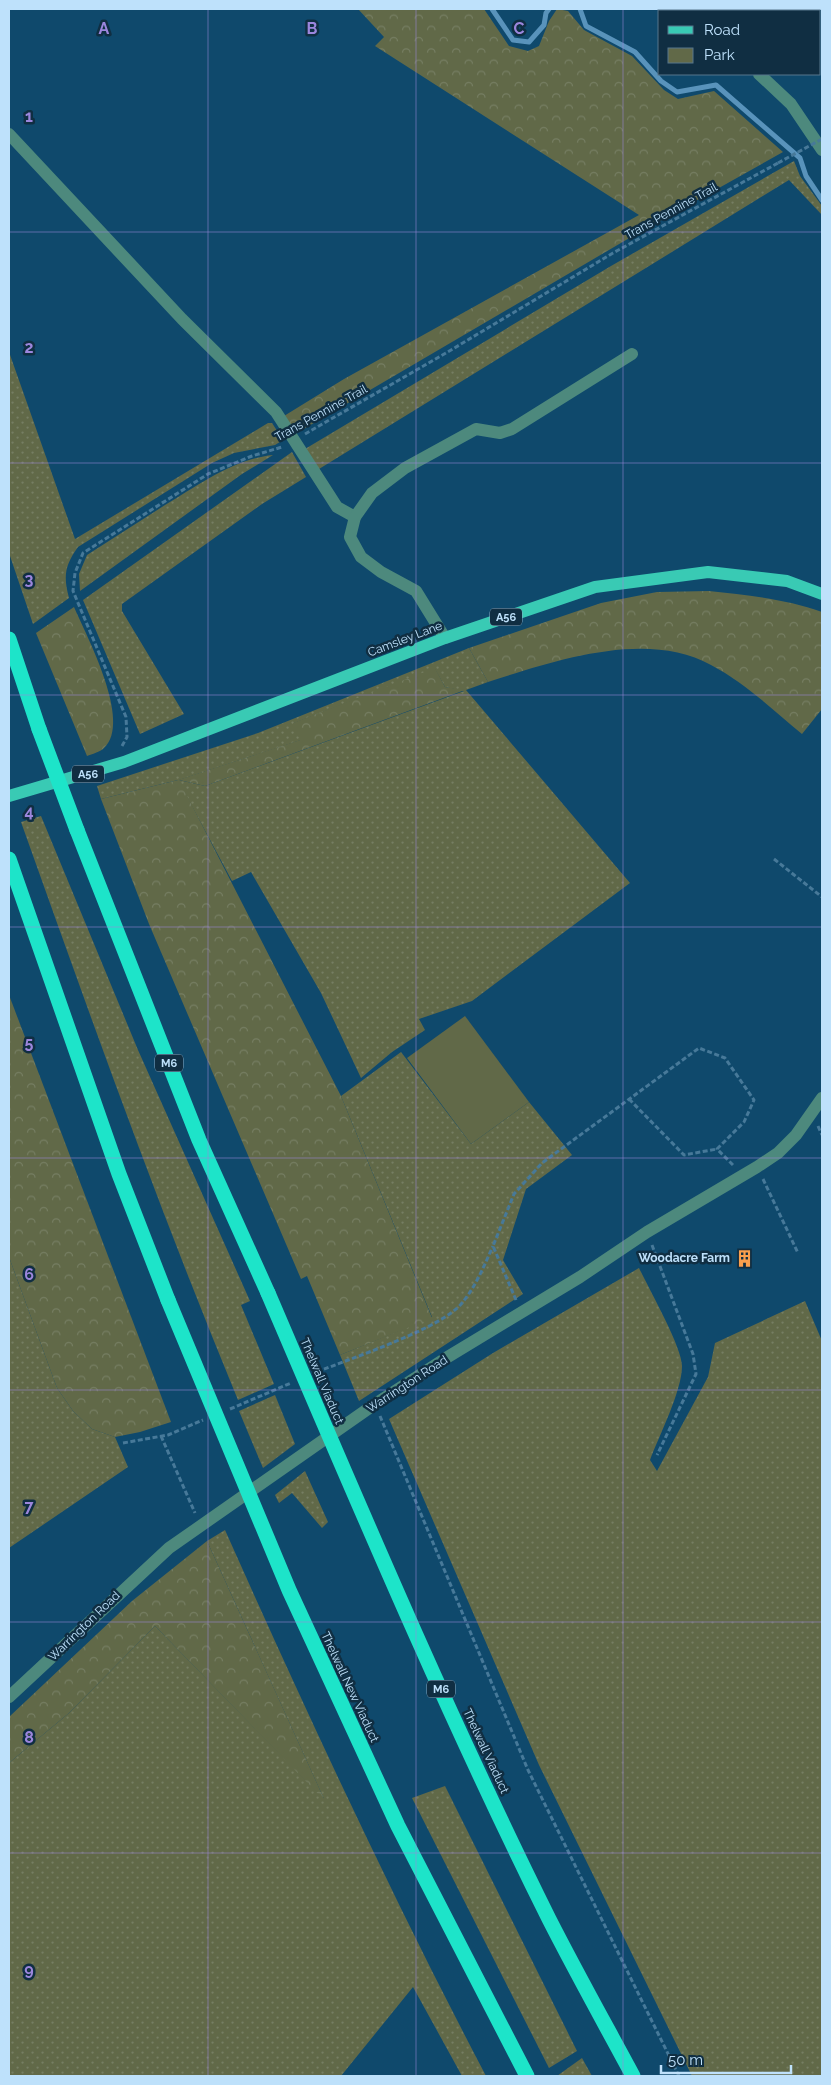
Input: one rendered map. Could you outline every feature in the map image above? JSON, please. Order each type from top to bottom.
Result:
[{"type":"highway","name":"Thelwall Viaduct","points":[[9,639],[39,729],[77,830],[199,1140],[268,1293],[374,1540],[461,1733],[550,1920],[633,2076]]},
{"type":"highway","name":"Thelwall New Viaduct","points":[[9,859],[116,1165],[168,1300],[289,1590],[394,1818],[527,2076]]},
{"type":"main road","name":"Camsley Lane","points":[[9,796],[132,759],[445,638],[595,587],[708,572],[787,581],[822,594]]},
{"type":"street","points":[[760,75],[791,104],[822,150]]},
{"type":"street","points":[[9,134],[182,319],[276,412],[337,507],[355,517]]},
{"type":"street","points":[[445,638],[416,591],[381,572],[360,557],[350,537],[355,517],[372,493],[405,468],[476,429],[500,433],[512,429],[632,354]]},
{"type":"street","name":"Warrington Road","points":[[9,1697],[134,1579],[169,1548],[200,1525],[375,1404],[580,1277],[647,1232],[757,1168],[778,1153],[796,1135],[822,1098]]},
{"type":"path","name":"Trans Pennine Trail","points":[[114,749],[122,746],[127,737],[126,716],[73,591],[75,573],[83,553],[208,474],[252,456],[284,446],[446,354],[613,253],[822,139]]},
{"type":"path","points":[[774,859],[822,897]]},
{"type":"path","points":[[312,1375],[437,1322],[461,1304],[478,1278],[514,1194],[542,1164],[699,1048],[725,1058],[754,1100],[744,1122],[717,1149],[684,1155],[629,1100]]},
{"type":"path","points":[[717,1149],[744,1176]]},
{"type":"path","points":[[757,1168],[798,1254]]},
{"type":"path","points":[[647,1232],[693,1354],[696,1374],[657,1455]]},
{"type":"path","points":[[493,1246],[521,1312]]},
{"type":"path","points":[[222,1412],[294,1382]]},
{"type":"path","points":[[375,1404],[528,1770],[679,2076]]},
{"type":"path","points":[[123,1443],[160,1436],[204,1420]]},
{"type":"path","points":[[160,1436],[200,1525]]},
{"type":"green space","points":[[358,9],[484,9],[509,46],[528,51],[539,46],[549,21],[557,9],[568,11],[584,30],[632,56],[664,90],[678,99],[714,91],[783,152],[626,240],[295,434],[284,416],[344,379],[639,215],[375,46],[384,37]]},
{"type":"green space","points":[[794,161],[800,176],[822,206],[822,215],[789,180],[319,469],[305,449],[611,266]]},
{"type":"green space","points":[[9,352],[75,539],[268,423],[272,423],[283,440],[275,445],[234,453],[212,463],[78,547],[70,559],[66,571],[69,598],[33,624],[9,553]]},
{"type":"green space","points":[[292,452],[306,477],[262,504],[122,604],[122,611],[184,714],[140,734],[83,600]]},
{"type":"green space","points":[[273,455],[242,474],[80,591],[79,574],[87,555],[204,481],[230,467],[258,457]]},
{"type":"green space","points":[[709,591],[780,601],[822,612],[822,709],[802,734],[735,680],[711,665],[686,655],[658,650],[629,649],[600,652],[541,665],[488,682],[469,648],[601,603],[657,592]]},
{"type":"green space","points":[[74,607],[104,678],[113,719],[112,736],[104,748],[87,756],[36,633]]},
{"type":"green space","points":[[469,648],[488,682],[466,690],[630,883],[472,1001],[419,1019],[425,1030],[392,1052],[361,1078],[321,993],[251,872],[232,881],[178,780],[101,799],[97,786],[258,733]],"holes":[[[435,669],[445,687],[464,691],[205,786],[179,780],[301,740],[294,723]]]},
{"type":"green space","points":[[435,668],[445,687],[465,690],[205,786],[179,780],[341,1096],[432,1318],[340,1355],[307,1276],[301,1279],[149,924],[101,799],[178,780],[300,740],[293,723]]},
{"type":"green space","points":[[41,816],[138,1050],[250,1301],[241,1305],[274,1384],[238,1400],[153,1184],[21,822]]},
{"type":"green space","points":[[9,995],[171,1422],[140,1432],[115,1437],[92,1429],[73,1411],[57,1388],[9,1257]]},
{"type":"green space","points":[[465,1016],[529,1102],[471,1144],[407,1058]]},
{"type":"green space","points":[[401,1052],[471,1144],[529,1102],[572,1155],[526,1189],[503,1260],[523,1294],[359,1401],[340,1355],[432,1317],[341,1096]]},
{"type":"green space","points":[[9,1257],[57,1388],[73,1411],[92,1429],[115,1437],[128,1467],[9,1548]]},
{"type":"green space","points":[[639,1268],[671,1332],[681,1357],[682,1366],[674,1400],[650,1460],[657,1471],[708,1377],[715,1343],[805,1301],[822,1341],[822,2076],[692,2076],[539,1765],[389,1419],[493,1353]]},
{"type":"green space","points":[[275,1395],[295,1444],[263,1468],[239,1411]]},
{"type":"green space","points":[[305,1471],[328,1522],[322,1528],[292,1493],[279,1503],[275,1495]]},
{"type":"green space","points":[[225,1530],[351,1805],[417,1941],[486,2076],[462,2076],[413,1987],[341,2076],[9,2076],[9,1763],[69,1713],[155,1626],[324,1799],[207,1541]]},
{"type":"green space","points":[[207,1541],[325,1801],[155,1626],[69,1713],[9,1763],[9,1717],[132,1601]]},
{"type":"green space","points":[[445,1786],[577,2051],[549,2068],[412,1798]]},
{"type":"green space","points":[[582,2058],[592,2076],[557,2076]]},
{"type":"waterway","points":[[492,9],[513,40],[529,42],[544,25],[546,13],[549,9]]},
{"type":"waterway","points":[[580,9],[586,26],[635,52],[661,81],[677,92],[716,85],[800,158],[806,176],[822,200]]},
{"type":"place","name":"Woodacre Farm","points":[[744,1258]]}]
